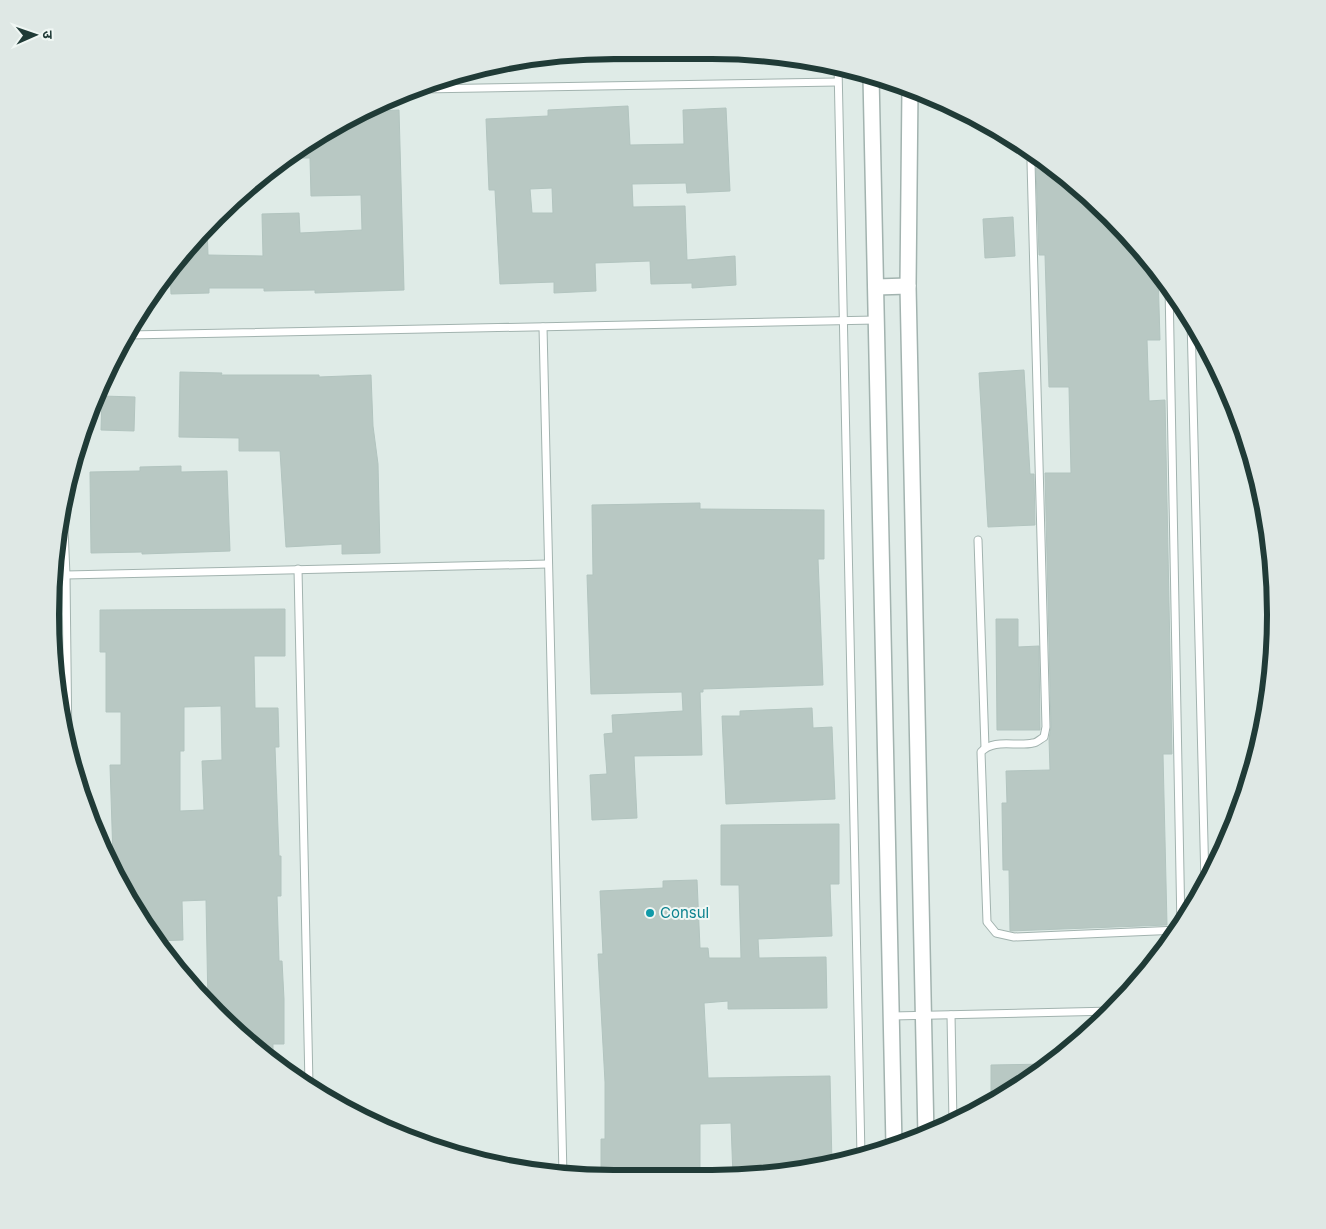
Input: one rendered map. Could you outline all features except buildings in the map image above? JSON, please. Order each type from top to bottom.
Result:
[{"type":"street","points":[[871,83],[894,1140]]},
{"type":"street","points":[[910,96],[908,286],[926,1127]]},
{"type":"street","points":[[876,287],[908,286]]},
{"type":"lane","points":[[838,74],[861,1149]]},
{"type":"lane","points":[[434,89],[837,82]]},
{"type":"lane","points":[[1031,160],[1046,727],[1044,737],[1035,743],[992,745],[981,752],[987,922],[996,933],[1014,937],[1169,930]]},
{"type":"lane","points":[[1169,299],[1180,914]]},
{"type":"lane","points":[[134,335],[876,320]]},
{"type":"lane","points":[[543,327],[563,1167]]},
{"type":"lane","points":[[1191,334],[1205,870]]},
{"type":"lane","points":[[64,539],[68,713]]},
{"type":"lane","points":[[978,540],[985,748]]},
{"type":"lane","points":[[66,575],[548,564]]},
{"type":"lane","points":[[298,569],[308,1078]]},
{"type":"lane","points":[[891,1016],[1099,1011]]},
{"type":"lane","points":[[951,1015],[953,1115]]},
{"type":"place","name":"Consul","points":[[650,913]]}]
